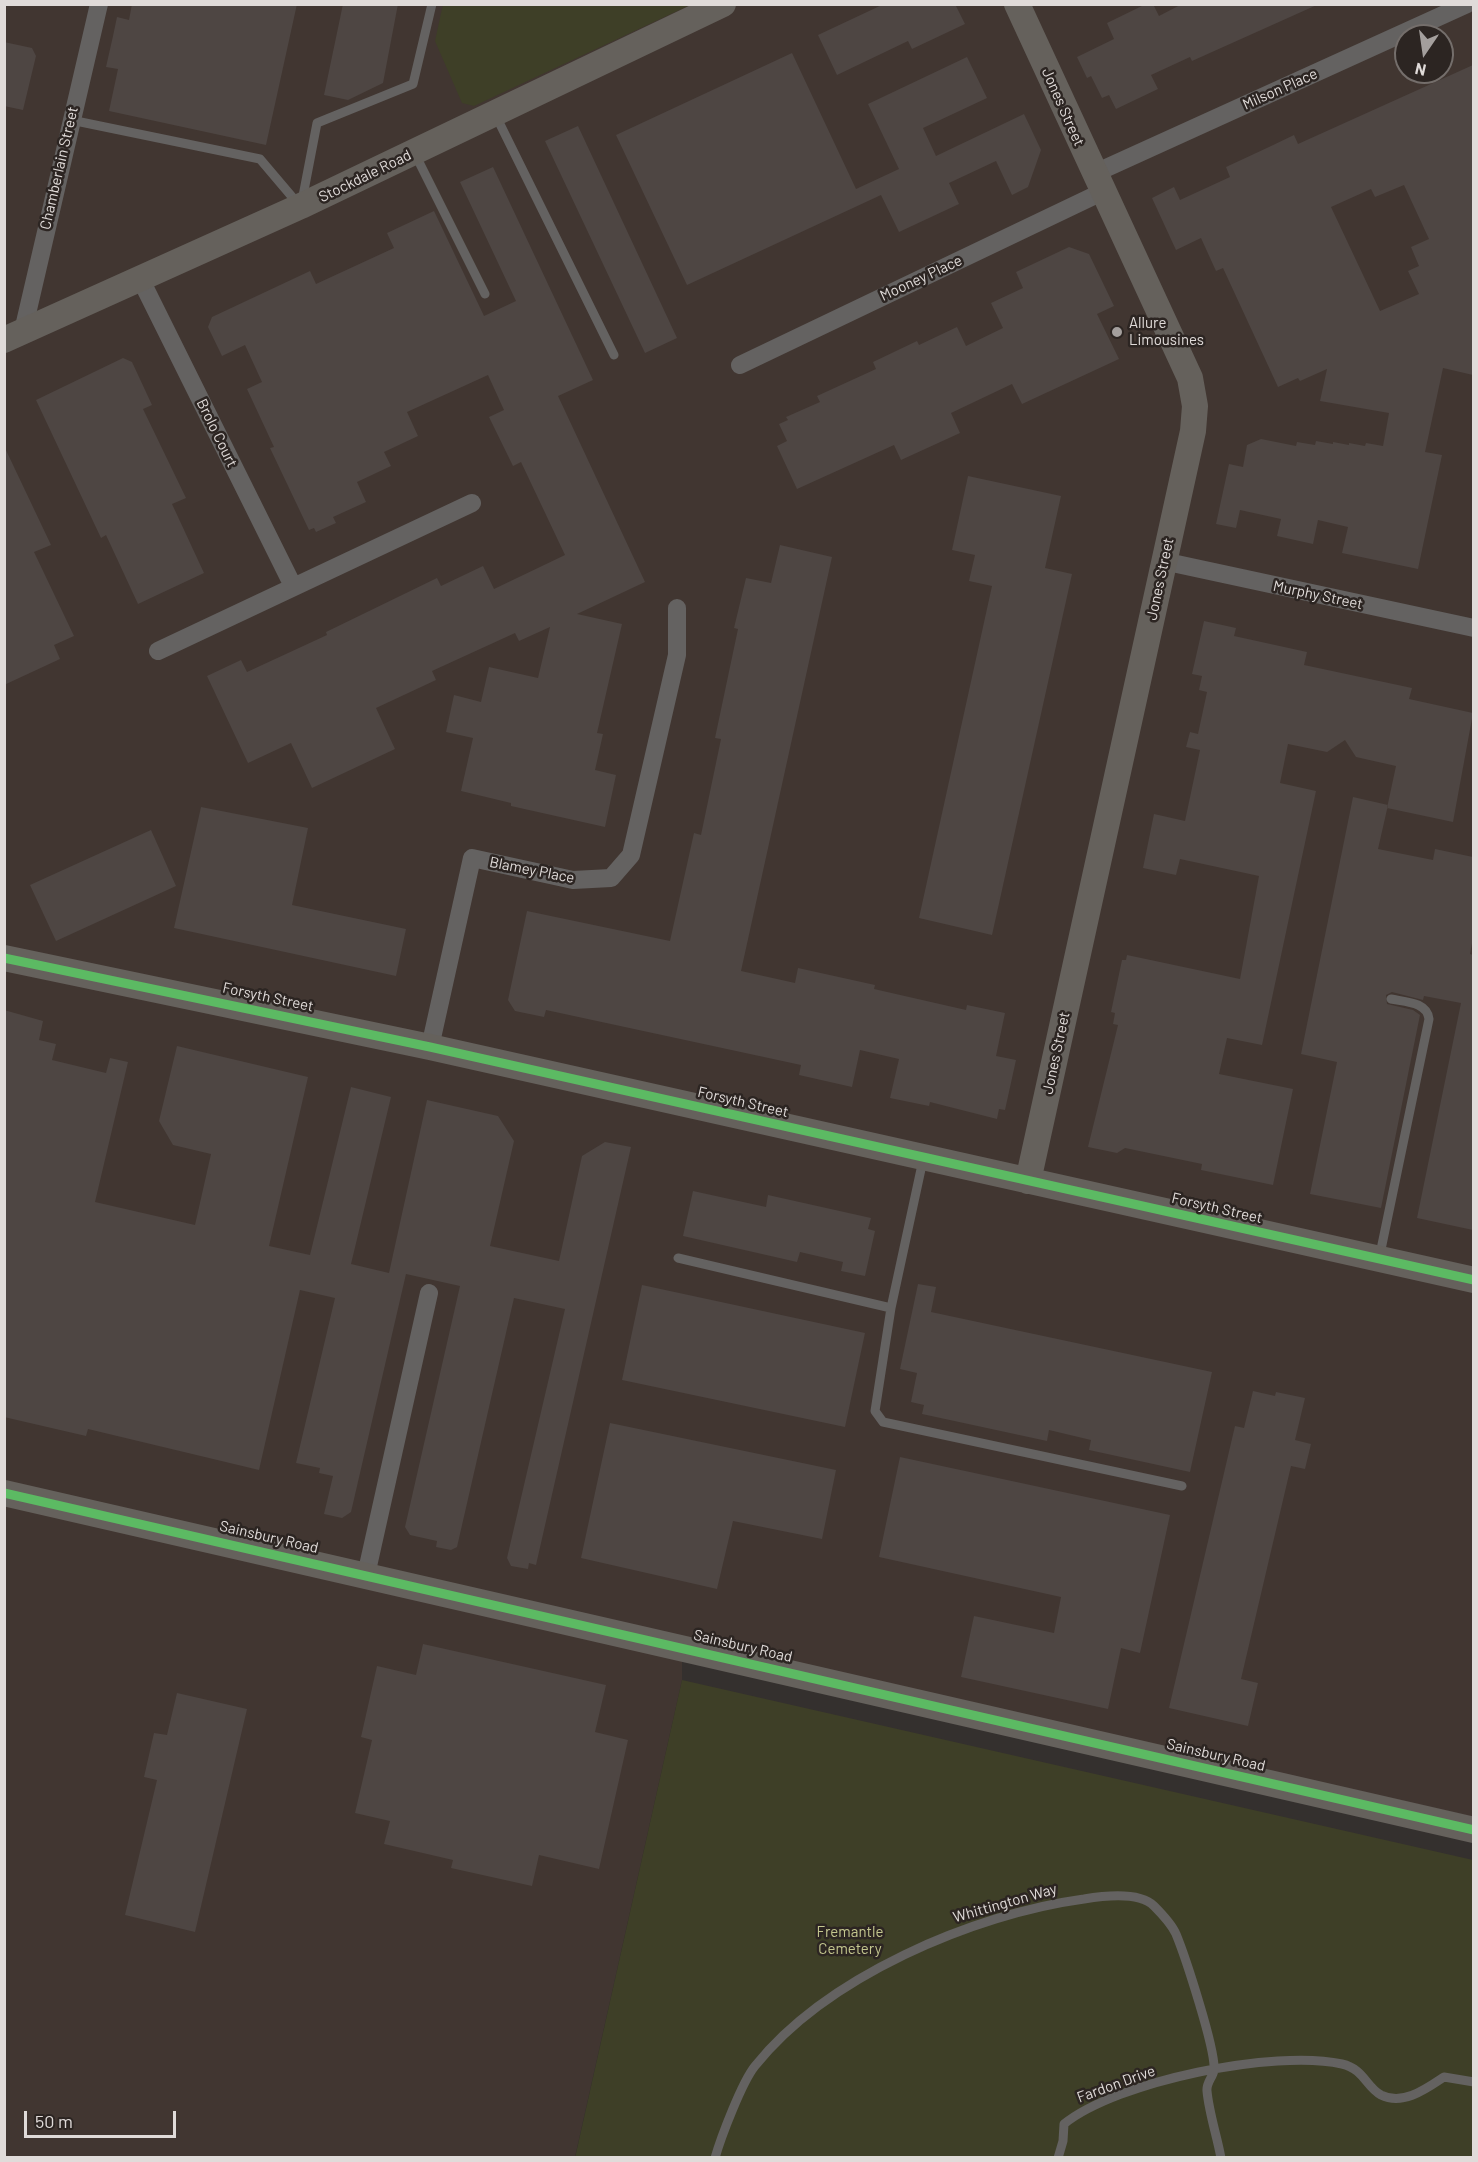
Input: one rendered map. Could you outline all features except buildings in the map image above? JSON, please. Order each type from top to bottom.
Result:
[{"type":"street","name":"Chamberlain Street","points":[[14,336],[99,4]]},
{"type":"street","name":"Stockdale Road","points":[[14,336],[301,206],[723,4]]},
{"type":"street","name":"Jones Street","points":[[1017,4],[1098,183],[1191,378],[1195,406],[1193,431],[1028,1181]]},
{"type":"street","name":"Milson Place","points":[[1098,183],[1467,4]]},
{"type":"street","name":"Mooney Place","points":[[740,365],[1098,183]]},
{"type":"street","name":"Brolo Court","points":[[141,280],[293,586]]},
{"type":"street","points":[[158,651],[472,503]]},
{"type":"street","name":"Murphy Street","points":[[1163,561],[1473,628]]},
{"type":"street","name":"Blamey Place","points":[[430,1047],[472,858],[573,880],[611,878],[631,855],[677,655],[677,608]]},
{"type":"street","name":"Forsyth Street","points":[[4,958],[430,1047],[1473,1280]]},
{"type":"street","points":[[366,1575],[429,1293]]},
{"type":"street","name":"Sainsbury Road","points":[[4,1493],[1473,1830]]},
{"type":"lane","points":[[301,206],[317,123],[413,84],[432,4]]},
{"type":"lane","points":[[495,113],[614,355]]},
{"type":"lane","points":[[70,119],[260,159],[301,206]]},
{"type":"lane","points":[[414,152],[485,294]]},
{"type":"lane","points":[[1379,1259],[1429,1019],[1428,1013],[1422,1007],[1391,999]]},
{"type":"lane","points":[[924,1158],[891,1308],[875,1411],[882,1422],[1182,1486]]},
{"type":"lane","points":[[678,1258],[891,1308]]},
{"type":"lane","name":"Whittington Way","points":[[715,2157],[721,2138],[753,2067],[795,2025],[847,1987],[882,1967],[967,1926],[1052,1903],[1117,1894],[1152,1904],[1176,1932],[1210,2040],[1214,2069],[1207,2088],[1221,2157]]},
{"type":"lane","name":"Fardon Drive","points":[[1058,2157],[1064,2141],[1064,2124],[1078,2113],[1141,2087],[1214,2069],[1296,2060],[1343,2064],[1357,2070],[1380,2095],[1406,2098],[1423,2091],[1443,2077],[1473,2082]]},
{"type":"shaded area","points":[[5,5],[1473,5],[1473,1817],[682,1637],[682,1680],[575,2157],[5,2158]]},
{"type":"green space","points":[[443,4],[690,5],[474,106],[462,103],[435,41]]},
{"type":"green space","name":"Fremantle Cemetery","points":[[682,1680],[1473,1860],[1473,2157],[575,2158]]},
{"type":"cycle path","points":[[4,958],[430,1047],[1474,1280]]},
{"type":"cycle path","points":[[4,1493],[1474,1830]]},
{"type":"place","name":"Allure Limousines","points":[[1117,332]]}]
